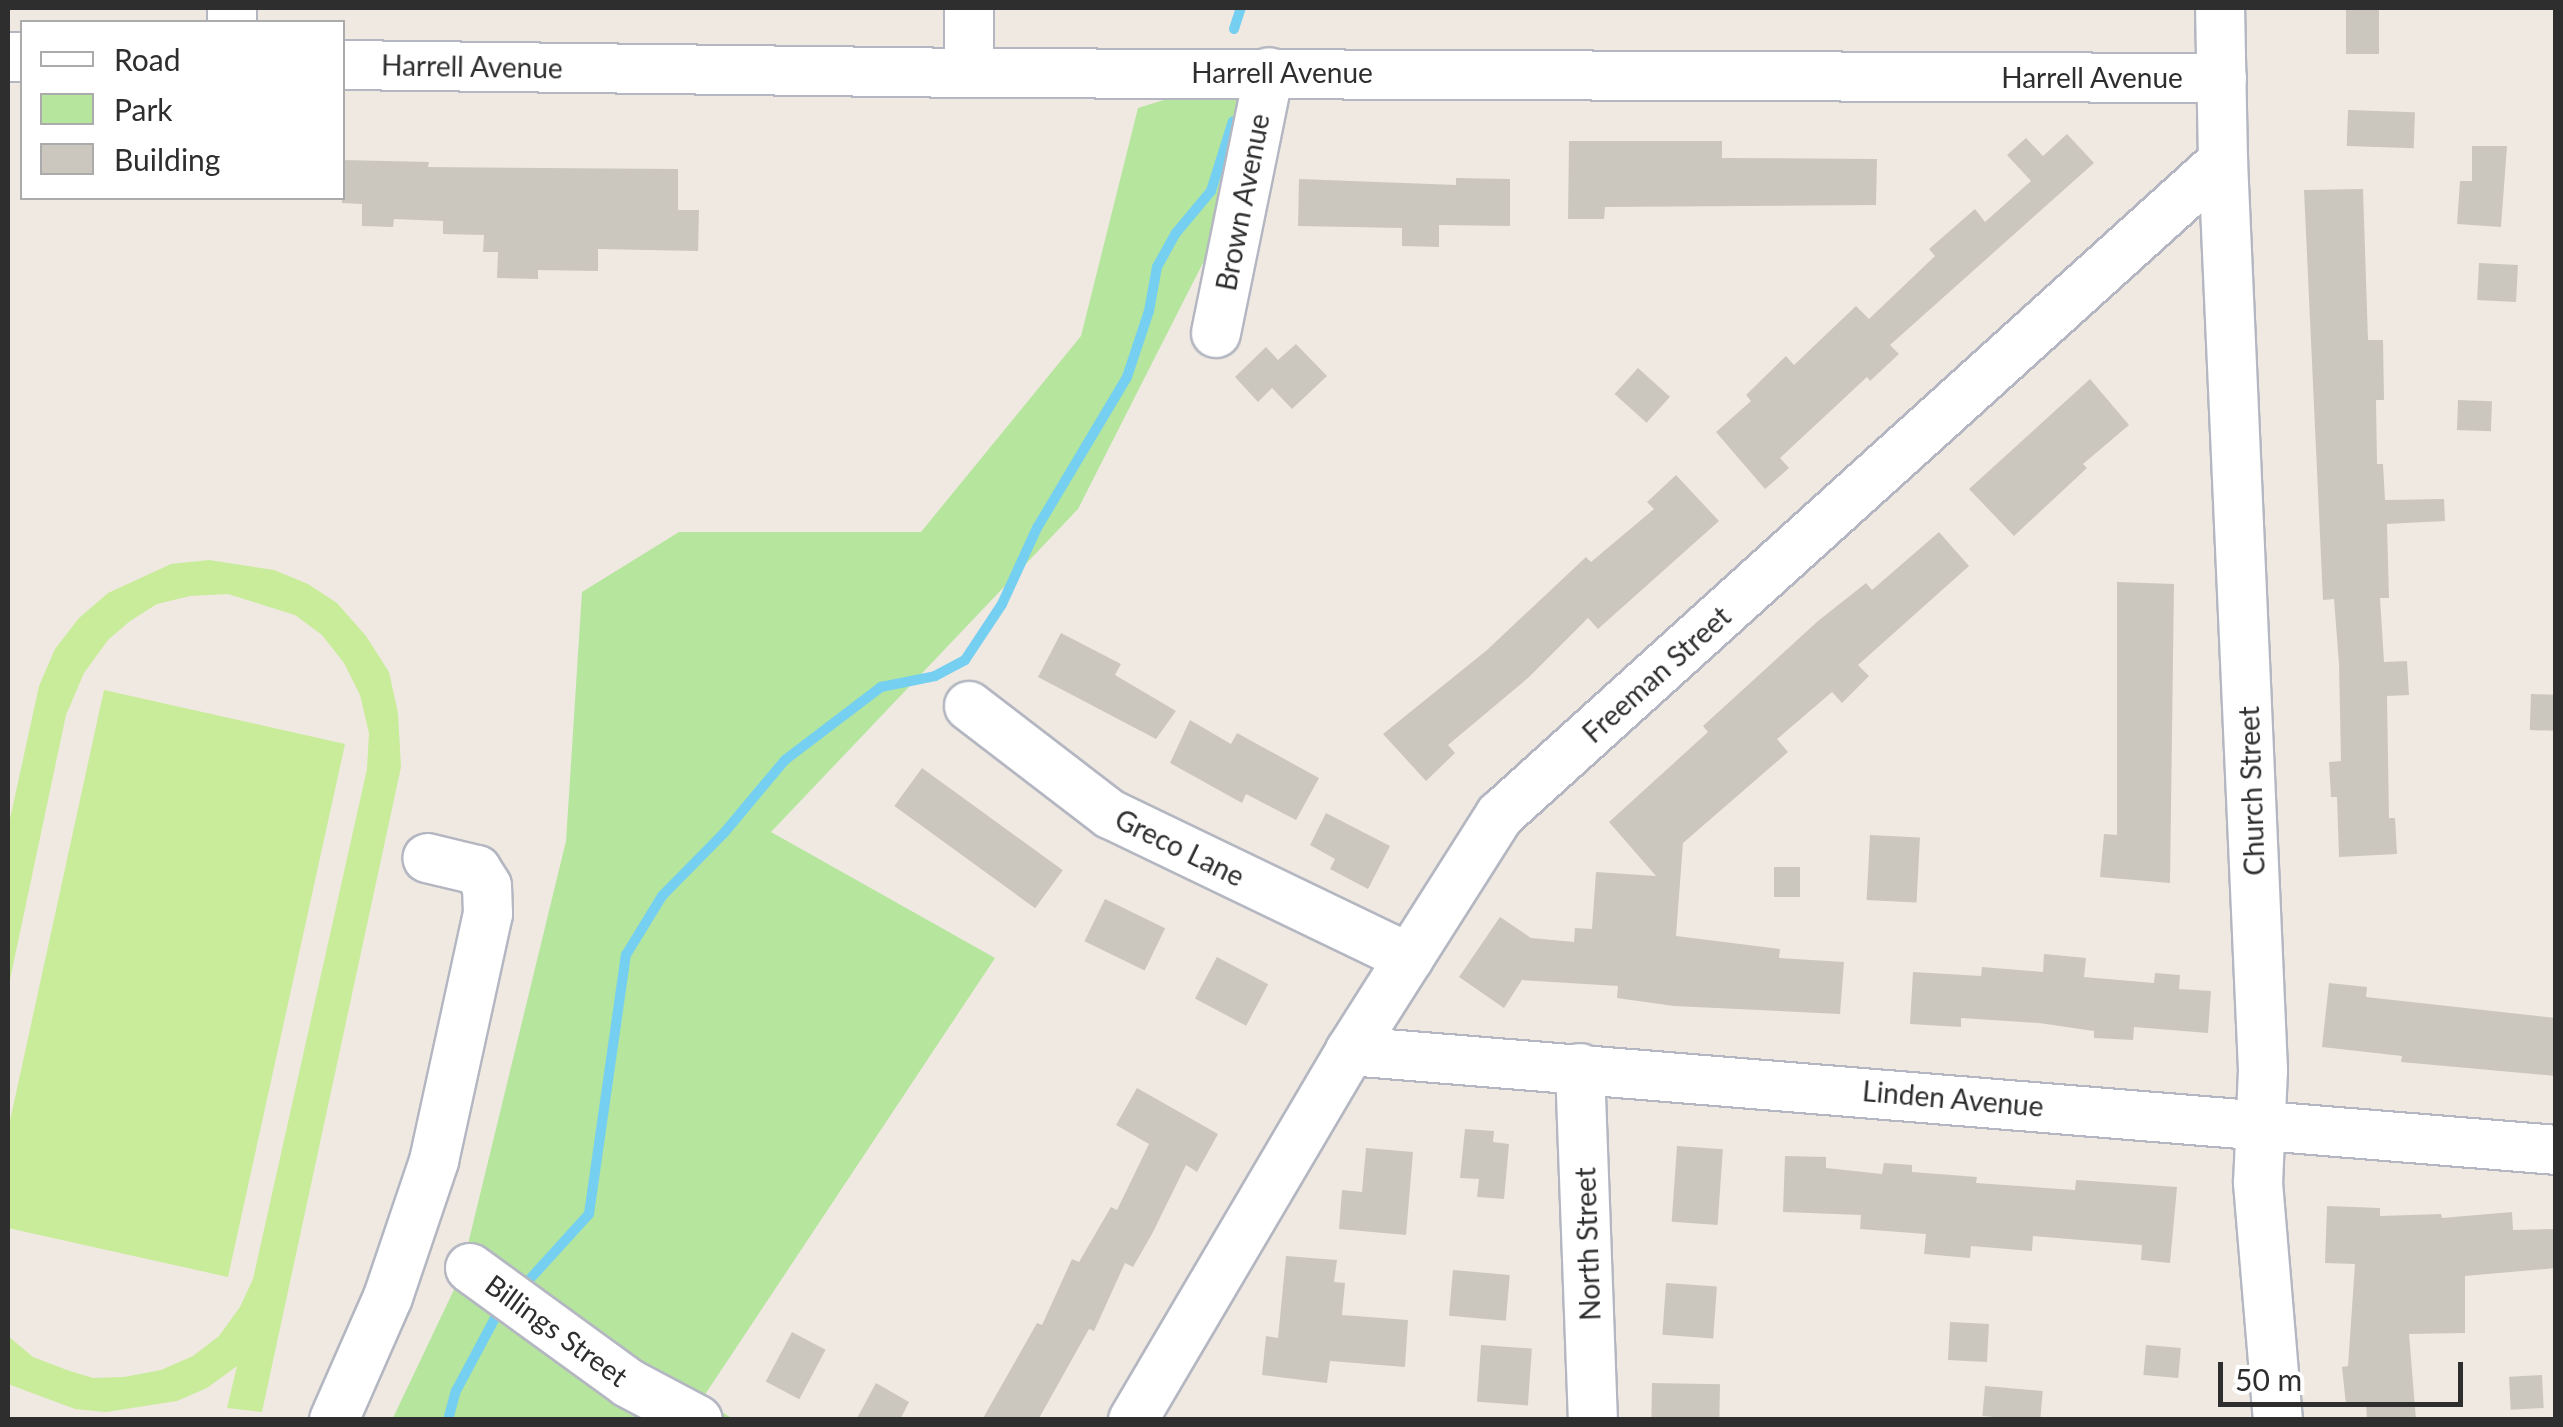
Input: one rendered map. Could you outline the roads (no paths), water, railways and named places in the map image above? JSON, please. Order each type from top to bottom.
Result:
[{"type":"street","points":[[969,8],[969,72]]},
{"type":"street","points":[[2220,8],[2223,161]]},
{"type":"street","name":"Harrell Avenue","points":[[345,65],[2222,78]]},
{"type":"street","name":"Brown Avenue","points":[[1216,333],[1268,72]]},
{"type":"street","name":"Freeman Street","points":[[1134,1420],[1350,1051],[1500,815],[2223,161]]},
{"type":"street","name":"Church Street","points":[[2223,161],[2262,1070],[2258,1183],[2278,1420]]},
{"type":"street","name":"Greco Lane","points":[[969,706],[1110,814],[1409,958]]},
{"type":"street","points":[[334,1420],[388,1297],[429,1176],[488,914],[487,886],[477,870],[427,858]]},
{"type":"street","name":"Linden Avenue","points":[[1350,1051],[2556,1150]]},
{"type":"street","name":"North Street","points":[[1580,1068],[1593,1420]]},
{"type":"street","name":"Billings Street","points":[[470,1268],[628,1383],[698,1420]]},
{"type":"waterway","points":[[1234,29],[1241,8]]},
{"type":"waterway","points":[[529,1280],[589,1214],[626,955],[662,896],[724,833],[785,760],[881,687],[935,676],[965,660],[1002,604],[1037,528],[1127,377],[1149,311],[1157,267],[1176,233],[1211,191],[1233,121]]},
{"type":"waterway","points":[[448,1420],[456,1391],[495,1318]]}]
